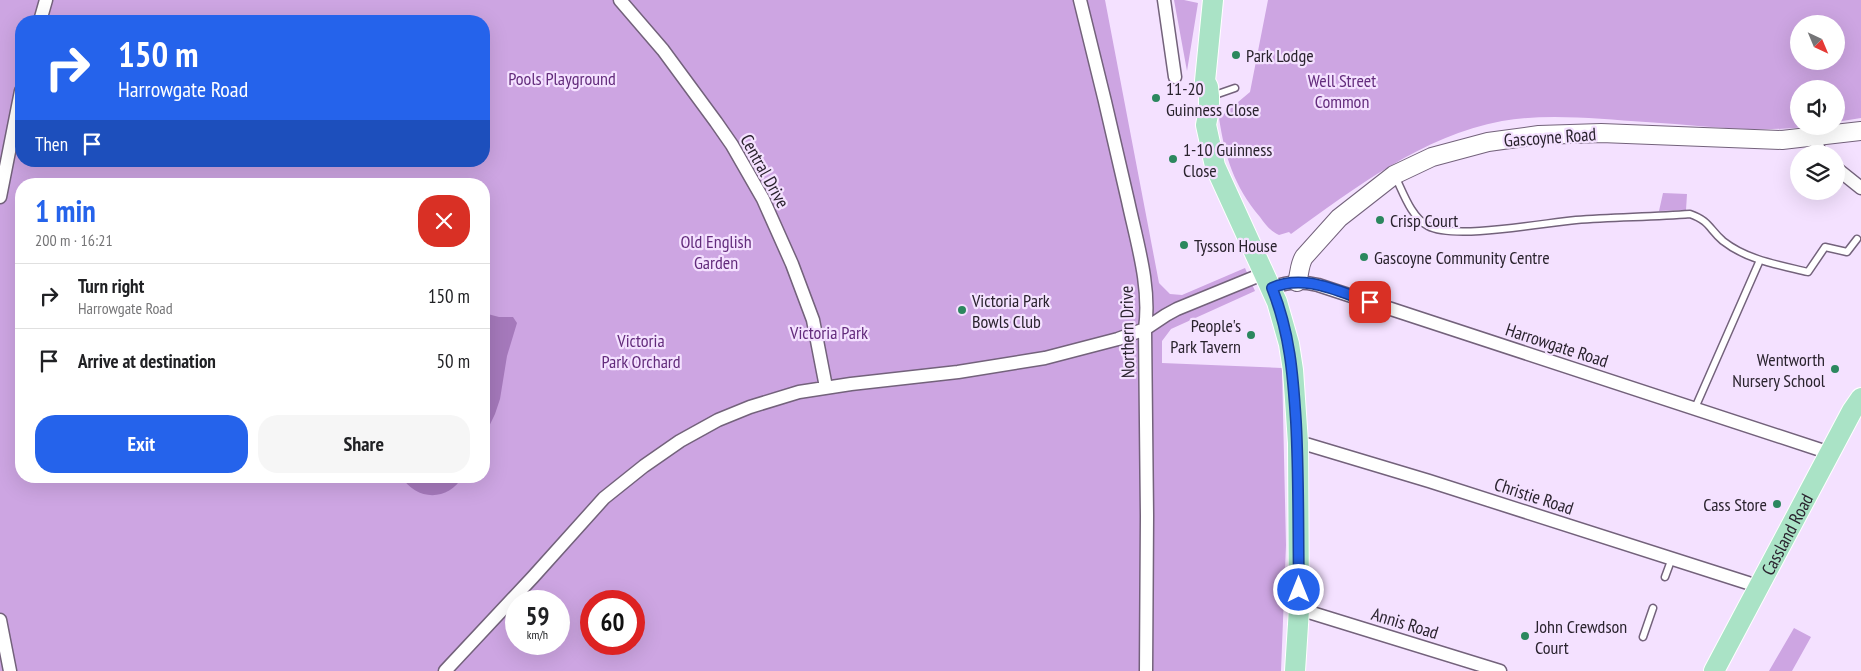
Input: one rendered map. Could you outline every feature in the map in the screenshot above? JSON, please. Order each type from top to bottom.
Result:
[{"type":"main road","points":[[1212,0],[1205,81],[1208,87],[1209,108],[1206,125],[1215,166],[1268,281],[1289,344],[1293,370],[1298,443],[1299,609],[1296,671]]},
{"type":"main road","name":"Cassland Road","points":[[1714,671],[1852,411],[1861,398]]},
{"type":"street","points":[[42,15],[46,0]]},
{"type":"street","name":"Central Drive","points":[[620,0],[664,50],[716,122],[763,199],[792,264],[813,320],[826,388]]},
{"type":"street","name":"Northern Drive","points":[[1080,0],[1111,124],[1148,299],[1145,329],[1146,671]]},
{"type":"street","points":[[1164,0],[1175,77]]},
{"type":"street","points":[[0,197],[15,121]]},
{"type":"street","name":"Gascoyne Road","points":[[1821,145],[1861,131]]},
{"type":"street","name":"Gascoyne Road","points":[[1297,282],[1300,264],[1304,257],[1324,233],[1364,197],[1394,175],[1453,150],[1488,142],[1539,135],[1601,134],[1782,140],[1812,145]]},
{"type":"street","points":[[1845,175],[1861,188]]},
{"type":"street","name":"Harrowgate Road","points":[[445,671],[604,498],[644,466],[680,441],[718,420],[774,399],[826,388],[1030,361],[1069,353],[1145,329],[1166,314],[1177,309],[1268,281],[1282,283],[1307,282],[1327,288],[1830,453]]},
{"type":"street","name":"Christie Road","points":[[1298,443],[1309,444],[1429,481],[1672,558],[1759,588]]},
{"type":"street","name":"Annis Road","points":[[1299,609],[1500,671]]},
{"type":"street","points":[[0,620],[10,671]]},
{"type":"lane","points":[[1208,96],[1216,96],[1235,88]]},
{"type":"lane","points":[[1394,175],[1415,214],[1430,228],[1478,231],[1576,220],[1690,214],[1710,224],[1723,241],[1760,260],[1808,272],[1825,247],[1847,252],[1857,239]]},
{"type":"lane","points":[[1695,408],[1760,260]]},
{"type":"lane","points":[[1664,577],[1672,558]]},
{"type":"lane","points":[[1642,637],[1653,608]]},
{"type":"green space","name":"Victoria Park","points":[[0,0],[1105,0],[1159,283],[1170,294],[1182,295],[1245,268],[1255,291],[1171,329],[1162,341],[1162,363],[1282,368],[1286,545],[1281,671],[0,671]]},
{"type":"green space","points":[[1174,0],[1198,3],[1187,71]]},
{"type":"green space","name":"Well Street Common","points":[[1268,0],[1861,0],[1861,118],[1845,121],[1845,80],[1790,80],[1790,128],[1749,129],[1555,117],[1502,121],[1473,128],[1417,151],[1365,182],[1291,234],[1289,232],[1279,235],[1273,231],[1266,225],[1243,194],[1224,146],[1219,118],[1250,92]]},
{"type":"green space","points":[[1663,193],[1687,194],[1686,210],[1659,211]]},
{"type":"green space","points":[[1794,628],[1811,637],[1792,671],[1769,671]]},
{"type":"shaded area","points":[[490,315],[513,317],[517,323],[507,356],[500,399],[490,424]]},
{"type":"shaded area","points":[[458,483],[441,494],[432,495],[423,494],[407,484]]},
{"type":"place","name":"Park Lodge","points":[[1236,55]]},
{"type":"place","name":"11-20 Guinness Close","points":[[1156,98]]},
{"type":"place","name":"1-10 Guinness Close","points":[[1173,159]]},
{"type":"place","name":"Crisp Court","points":[[1380,220]]},
{"type":"place","name":"Tysson House","points":[[1184,245]]},
{"type":"place","name":"Gascoyne Community Centre","points":[[1364,257]]},
{"type":"place","name":"Victoria Park Bowls Club","points":[[962,310]]},
{"type":"place","name":"People's Park Tavern","points":[[1251,335]]},
{"type":"place","name":"Wentworth Nursery School","points":[[1835,369]]},
{"type":"place","name":"Cass Store","points":[[1777,504]]},
{"type":"place","name":"John Crewdson Court","points":[[1525,636]]},
{"type":"route","points":[[1299,590],[1298,443],[1293,370],[1289,344],[1272,288],[1282,283],[1307,282],[1370,302]]},
{"type":"park label","name":"Pools Playground","points":[[562,78]]},
{"type":"park label","name":"Old English Garden","points":[[716,251]]},
{"type":"park label","name":"Victoria Park Orchard","points":[[641,350]]}]
